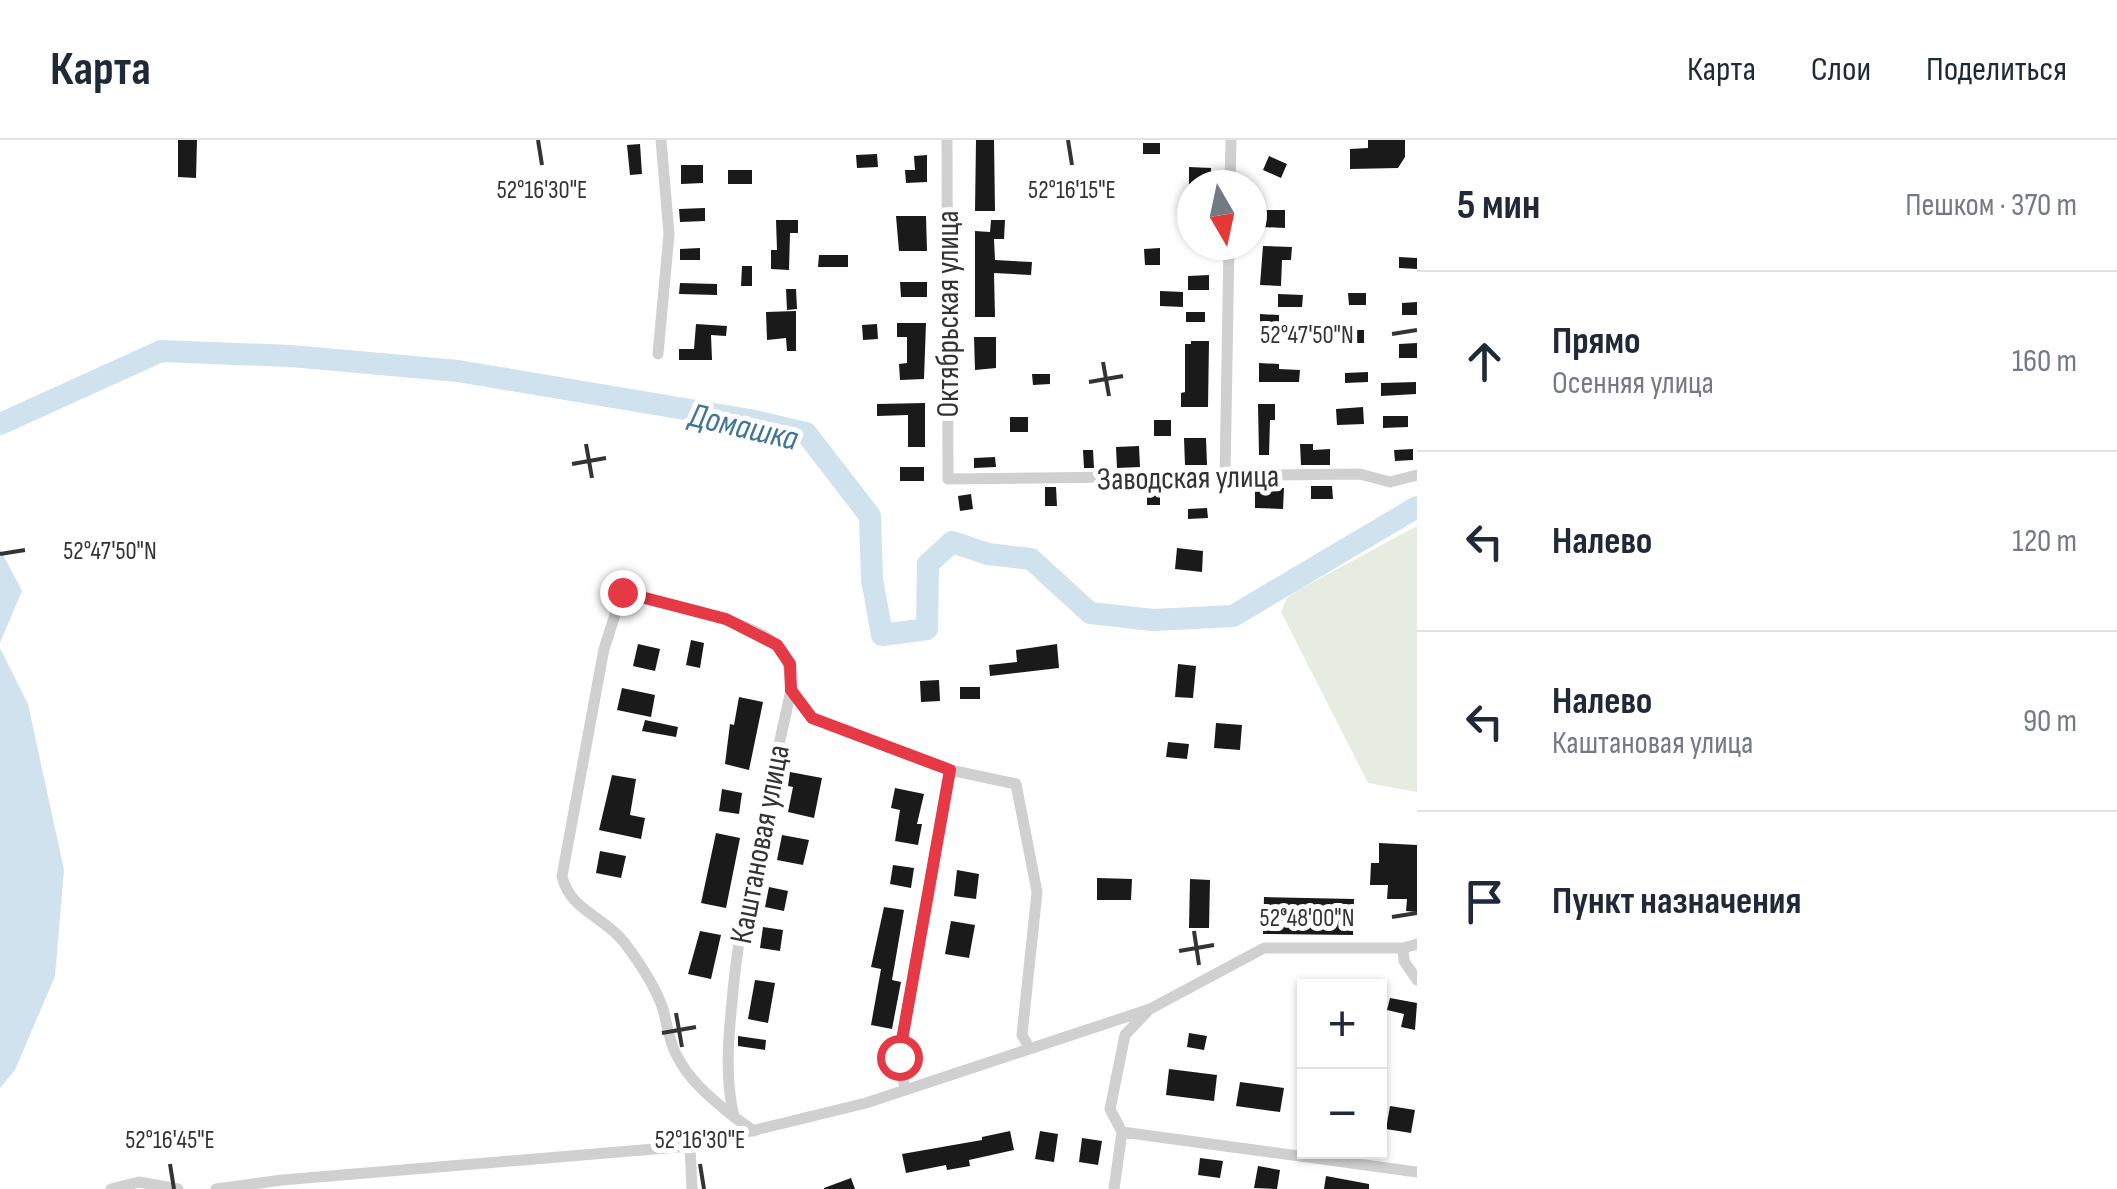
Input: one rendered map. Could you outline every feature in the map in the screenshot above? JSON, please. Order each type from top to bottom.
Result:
[{"type":"street","points":[[658,354],[669,234],[661,140]]},
{"type":"street","name":"Октябрьская улица","points":[[947,140],[948,479],[956,480]]},
{"type":"street","points":[[1230,170],[1231,140]]},
{"type":"street","points":[[1225,476],[1230,260]]},
{"type":"street","name":"Заводская улица","points":[[956,480],[1360,474],[1390,482],[1417,475]]},
{"type":"street","points":[[754,1131],[698,1087],[675,1053],[662,1005],[638,960],[616,931],[580,908],[565,890],[562,876],[604,649],[622,592],[726,619],[777,645],[790,664],[791,690],[812,718],[950,770],[1016,784],[1037,892],[1022,1036],[1030,1049]]},
{"type":"street","name":"Каштановая улица","points":[[734,1117],[727,1090],[737,940],[791,690]]},
{"type":"street","points":[[905,1089],[899,1057],[950,770]]},
{"type":"street","points":[[216,1189],[282,1180],[690,1146],[866,1103],[1150,1008],[1264,948],[1403,948],[1417,944]]},
{"type":"street","points":[[1403,948],[1404,962],[1417,980]]},
{"type":"street","points":[[1114,1189],[1122,1132],[1110,1109],[1125,1034],[1150,1008]]},
{"type":"street","points":[[1122,1132],[1417,1172]]},
{"type":"street","points":[[690,1146],[692,1189]]},
{"type":"street","points":[[111,1189],[138,1182],[178,1189]]},
{"type":"shaded area","points":[[1417,526],[1417,792],[1368,783],[1281,612],[1287,598],[1298,590]]},
{"type":"water","points":[[0,549],[22,591],[0,643]]},
{"type":"water","points":[[0,648],[28,704],[64,870],[55,976],[15,1070],[0,1088]]},
{"type":"building","points":[[178,140],[197,140],[196,178],[178,177]]},
{"type":"building","points":[[976,140],[994,140],[995,211],[975,211]]},
{"type":"building","points":[[1368,140],[1405,140],[1405,157],[1398,168],[1350,169],[1350,149],[1368,148]]},
{"type":"building","points":[[1143,143],[1160,143],[1160,154],[1143,154]]},
{"type":"building","points":[[640,144],[642,174],[630,175],[627,145]]},
{"type":"building","points":[[877,154],[878,167],[857,168],[856,155]]},
{"type":"building","points":[[927,155],[927,182],[906,183],[905,170],[915,170],[914,156]]},
{"type":"building","points":[[1269,156],[1287,164],[1281,178],[1263,170]]},
{"type":"building","points":[[681,165],[703,165],[703,183],[681,184]]},
{"type":"building","points":[[728,170],[752,170],[752,184],[728,184]]},
{"type":"building","points":[[705,208],[705,221],[680,222],[679,209]]},
{"type":"building","points":[[1267,210],[1285,210],[1285,228],[1267,227]]},
{"type":"building","points":[[896,216],[926,216],[927,251],[899,251]]},
{"type":"building","points":[[776,220],[798,220],[798,233],[790,233],[789,270],[771,269],[771,250],[777,250]]},
{"type":"building","points":[[991,220],[1005,220],[1004,239],[994,239],[995,260],[1032,262],[1031,275],[994,273],[995,317],[975,317],[975,231],[990,232]]},
{"type":"building","points":[[1267,246],[1292,247],[1291,260],[1282,260],[1281,286],[1260,285]]},
{"type":"building","points":[[700,248],[700,260],[680,260],[680,249]]},
{"type":"building","points":[[1160,248],[1160,265],[1145,265],[1144,249]]},
{"type":"building","points":[[819,255],[848,255],[848,267],[818,267]]},
{"type":"building","points":[[1399,257],[1417,258],[1417,269],[1399,268]]},
{"type":"building","points":[[742,266],[752,266],[752,286],[741,286]]},
{"type":"building","points":[[1209,275],[1209,290],[1188,290],[1188,276]]},
{"type":"building","points":[[900,282],[927,282],[927,297],[901,297]]},
{"type":"building","points":[[680,283],[717,284],[717,295],[679,294]]},
{"type":"building","points":[[786,289],[796,289],[797,309],[787,310]]},
{"type":"building","points":[[1160,291],[1183,292],[1183,307],[1160,306]]},
{"type":"building","points":[[1348,293],[1366,293],[1366,305],[1349,305]]},
{"type":"building","points":[[1278,294],[1303,295],[1302,307],[1278,307]]},
{"type":"building","points":[[1417,302],[1417,315],[1402,315],[1402,303]]},
{"type":"building","points":[[796,311],[796,351],[787,351],[786,338],[767,340],[766,312]]},
{"type":"building","points":[[1186,312],[1205,312],[1205,322],[1186,322]]},
{"type":"building","points":[[1260,314],[1279,315],[1279,343],[1260,343]]},
{"type":"building","points":[[897,323],[926,323],[924,379],[900,380],[899,364],[907,363],[907,337],[897,337]]},
{"type":"building","points":[[696,324],[727,326],[726,336],[711,335],[712,360],[679,360],[679,349],[694,349]]},
{"type":"building","points":[[877,324],[878,339],[863,340],[862,325]]},
{"type":"building","points":[[1345,330],[1364,330],[1364,343],[1345,343]]},
{"type":"building","points":[[974,337],[996,337],[996,368],[975,370]]},
{"type":"building","points":[[1209,341],[1208,407],[1181,407],[1181,393],[1185,392],[1185,344]]},
{"type":"building","points":[[1417,343],[1417,358],[1399,358],[1399,344]]},
{"type":"building","points":[[1259,363],[1300,370],[1299,382],[1259,382]]},
{"type":"building","points":[[1368,372],[1368,382],[1345,383],[1345,373]]},
{"type":"building","points":[[1032,374],[1050,374],[1050,384],[1033,385]]},
{"type":"building","points":[[1416,382],[1416,394],[1381,396],[1381,383]]},
{"type":"building","points":[[925,403],[925,447],[908,447],[908,415],[877,416],[877,404]]},
{"type":"building","points":[[1258,404],[1275,404],[1275,420],[1270,420],[1269,455],[1259,455]]},
{"type":"building","points":[[1363,407],[1364,424],[1337,425],[1336,409]]},
{"type":"building","points":[[1383,416],[1408,416],[1408,427],[1383,428]]},
{"type":"building","points":[[1010,417],[1028,417],[1028,432],[1010,432]]},
{"type":"building","points":[[1154,420],[1171,420],[1171,436],[1154,436]]},
{"type":"building","points":[[1184,438],[1206,438],[1207,465],[1185,465]]},
{"type":"building","points":[[1300,444],[1313,444],[1313,450],[1330,449],[1330,465],[1301,465]]},
{"type":"building","points":[[1139,446],[1140,467],[1117,468],[1116,447]]},
{"type":"building","points":[[1413,449],[1413,460],[1395,461],[1394,450]]},
{"type":"building","points":[[1083,450],[1093,450],[1094,468],[1084,468]]},
{"type":"building","points":[[995,457],[996,467],[974,468],[974,458]]},
{"type":"building","points":[[900,467],[924,467],[924,481],[900,481]]},
{"type":"building","points":[[1147,486],[1160,486],[1160,505],[1147,505]]},
{"type":"building","points":[[1311,486],[1332,486],[1333,499],[1311,499]]},
{"type":"building","points":[[1045,487],[1056,487],[1057,506],[1045,506]]},
{"type":"building","points":[[1255,487],[1284,488],[1283,509],[1255,508]]},
{"type":"building","points":[[971,494],[973,509],[960,511],[958,496]]},
{"type":"building","points":[[1207,508],[1208,518],[1188,519],[1188,509]]},
{"type":"building","points":[[1177,548],[1203,551],[1202,572],[1175,569]]},
{"type":"building","points":[[691,640],[704,643],[700,668],[686,665]]},
{"type":"building","points":[[638,644],[660,649],[655,671],[633,666]]},
{"type":"building","points":[[1057,644],[1059,668],[990,676],[989,665],[1017,662],[1016,650]]},
{"type":"building","points":[[1178,664],[1196,666],[1193,698],[1175,697]]},
{"type":"building","points":[[939,680],[940,701],[921,702],[920,681]]},
{"type":"building","points":[[960,687],[980,687],[980,699],[960,699]]},
{"type":"building","points":[[622,688],[655,695],[651,717],[617,710]]},
{"type":"building","points":[[739,697],[763,702],[749,770],[725,764],[730,724],[734,725]]},
{"type":"building","points":[[645,720],[678,727],[676,737],[642,731]]},
{"type":"building","points":[[1216,723],[1242,725],[1240,750],[1214,748]]},
{"type":"building","points":[[1168,742],[1189,744],[1187,759],[1166,757]]},
{"type":"building","points":[[790,772],[822,778],[814,818],[788,812],[793,787],[788,786]]},
{"type":"building","points":[[612,775],[636,779],[630,815],[645,818],[641,839],[599,830]]},
{"type":"building","points":[[895,788],[924,794],[917,824],[922,824],[918,845],[895,841],[900,810],[891,808]]},
{"type":"building","points":[[722,789],[742,793],[739,814],[719,811]]},
{"type":"building","points":[[716,833],[740,838],[726,908],[701,903]]},
{"type":"building","points":[[782,835],[809,840],[803,865],[777,860]]},
{"type":"building","points":[[1379,843],[1417,845],[1417,912],[1406,911],[1407,899],[1387,899],[1388,885],[1370,885],[1371,863],[1379,863]]},
{"type":"building","points":[[600,851],[626,856],[621,878],[596,873]]},
{"type":"building","points":[[893,865],[914,868],[911,888],[890,884]]},
{"type":"building","points":[[957,870],[979,874],[976,899],[954,896]]},
{"type":"building","points":[[1097,878],[1132,879],[1131,900],[1097,900]]},
{"type":"building","points":[[1190,879],[1210,880],[1209,928],[1189,928]]},
{"type":"building","points":[[769,887],[788,891],[784,911],[765,907]]},
{"type":"building","points":[[1264,897],[1354,899],[1353,935],[1263,934]]},
{"type":"building","points":[[884,907],[904,910],[892,980],[901,982],[892,1029],[871,1025],[881,969],[871,967]]},
{"type":"building","points":[[951,921],[975,925],[969,958],[945,954]]},
{"type":"building","points":[[763,927],[783,930],[780,951],[760,948]]},
{"type":"building","points":[[700,931],[721,935],[711,979],[688,974]]},
{"type":"building","points":[[755,980],[775,983],[768,1023],[748,1019]]},
{"type":"building","points":[[1390,998],[1417,1003],[1415,1030],[1401,1027],[1404,1014],[1387,1010]]},
{"type":"building","points":[[1189,1033],[1207,1036],[1204,1050],[1187,1047]]},
{"type":"building","points":[[738,1036],[766,1040],[765,1050],[738,1046]]},
{"type":"building","points":[[1169,1069],[1217,1075],[1214,1101],[1166,1095]]},
{"type":"building","points":[[1240,1082],[1284,1088],[1280,1112],[1236,1106]]},
{"type":"building","points":[[1390,1106],[1415,1110],[1411,1133],[1387,1129]]},
{"type":"building","points":[[1010,1131],[1014,1150],[969,1160],[970,1166],[947,1170],[946,1165],[906,1173],[902,1154]]},
{"type":"building","points":[[1040,1131],[1058,1134],[1054,1162],[1035,1159]]},
{"type":"building","points":[[1082,1138],[1102,1141],[1098,1165],[1079,1162]]},
{"type":"building","points":[[1200,1158],[1223,1161],[1220,1178],[1198,1175]]},
{"type":"building","points":[[1258,1166],[1280,1170],[1277,1189],[1254,1188]]},
{"type":"building","points":[[1326,1176],[1369,1184],[1369,1189],[1324,1189]]},
{"type":"building","points":[[851,1178],[855,1189],[824,1189],[824,1188]]},
{"type":"waterway","name":"Домашка","points":[[0,424],[161,351],[291,356],[458,371],[806,433],[870,516],[872,579],[882,635],[927,629],[928,564],[952,542],[988,554],[1031,559],[1090,613],[1153,620],[1233,616],[1417,507]]},
{"type":"route","points":[[622,592],[726,619],[777,645],[790,664],[791,690],[812,718],[950,770],[899,1057]]}]
